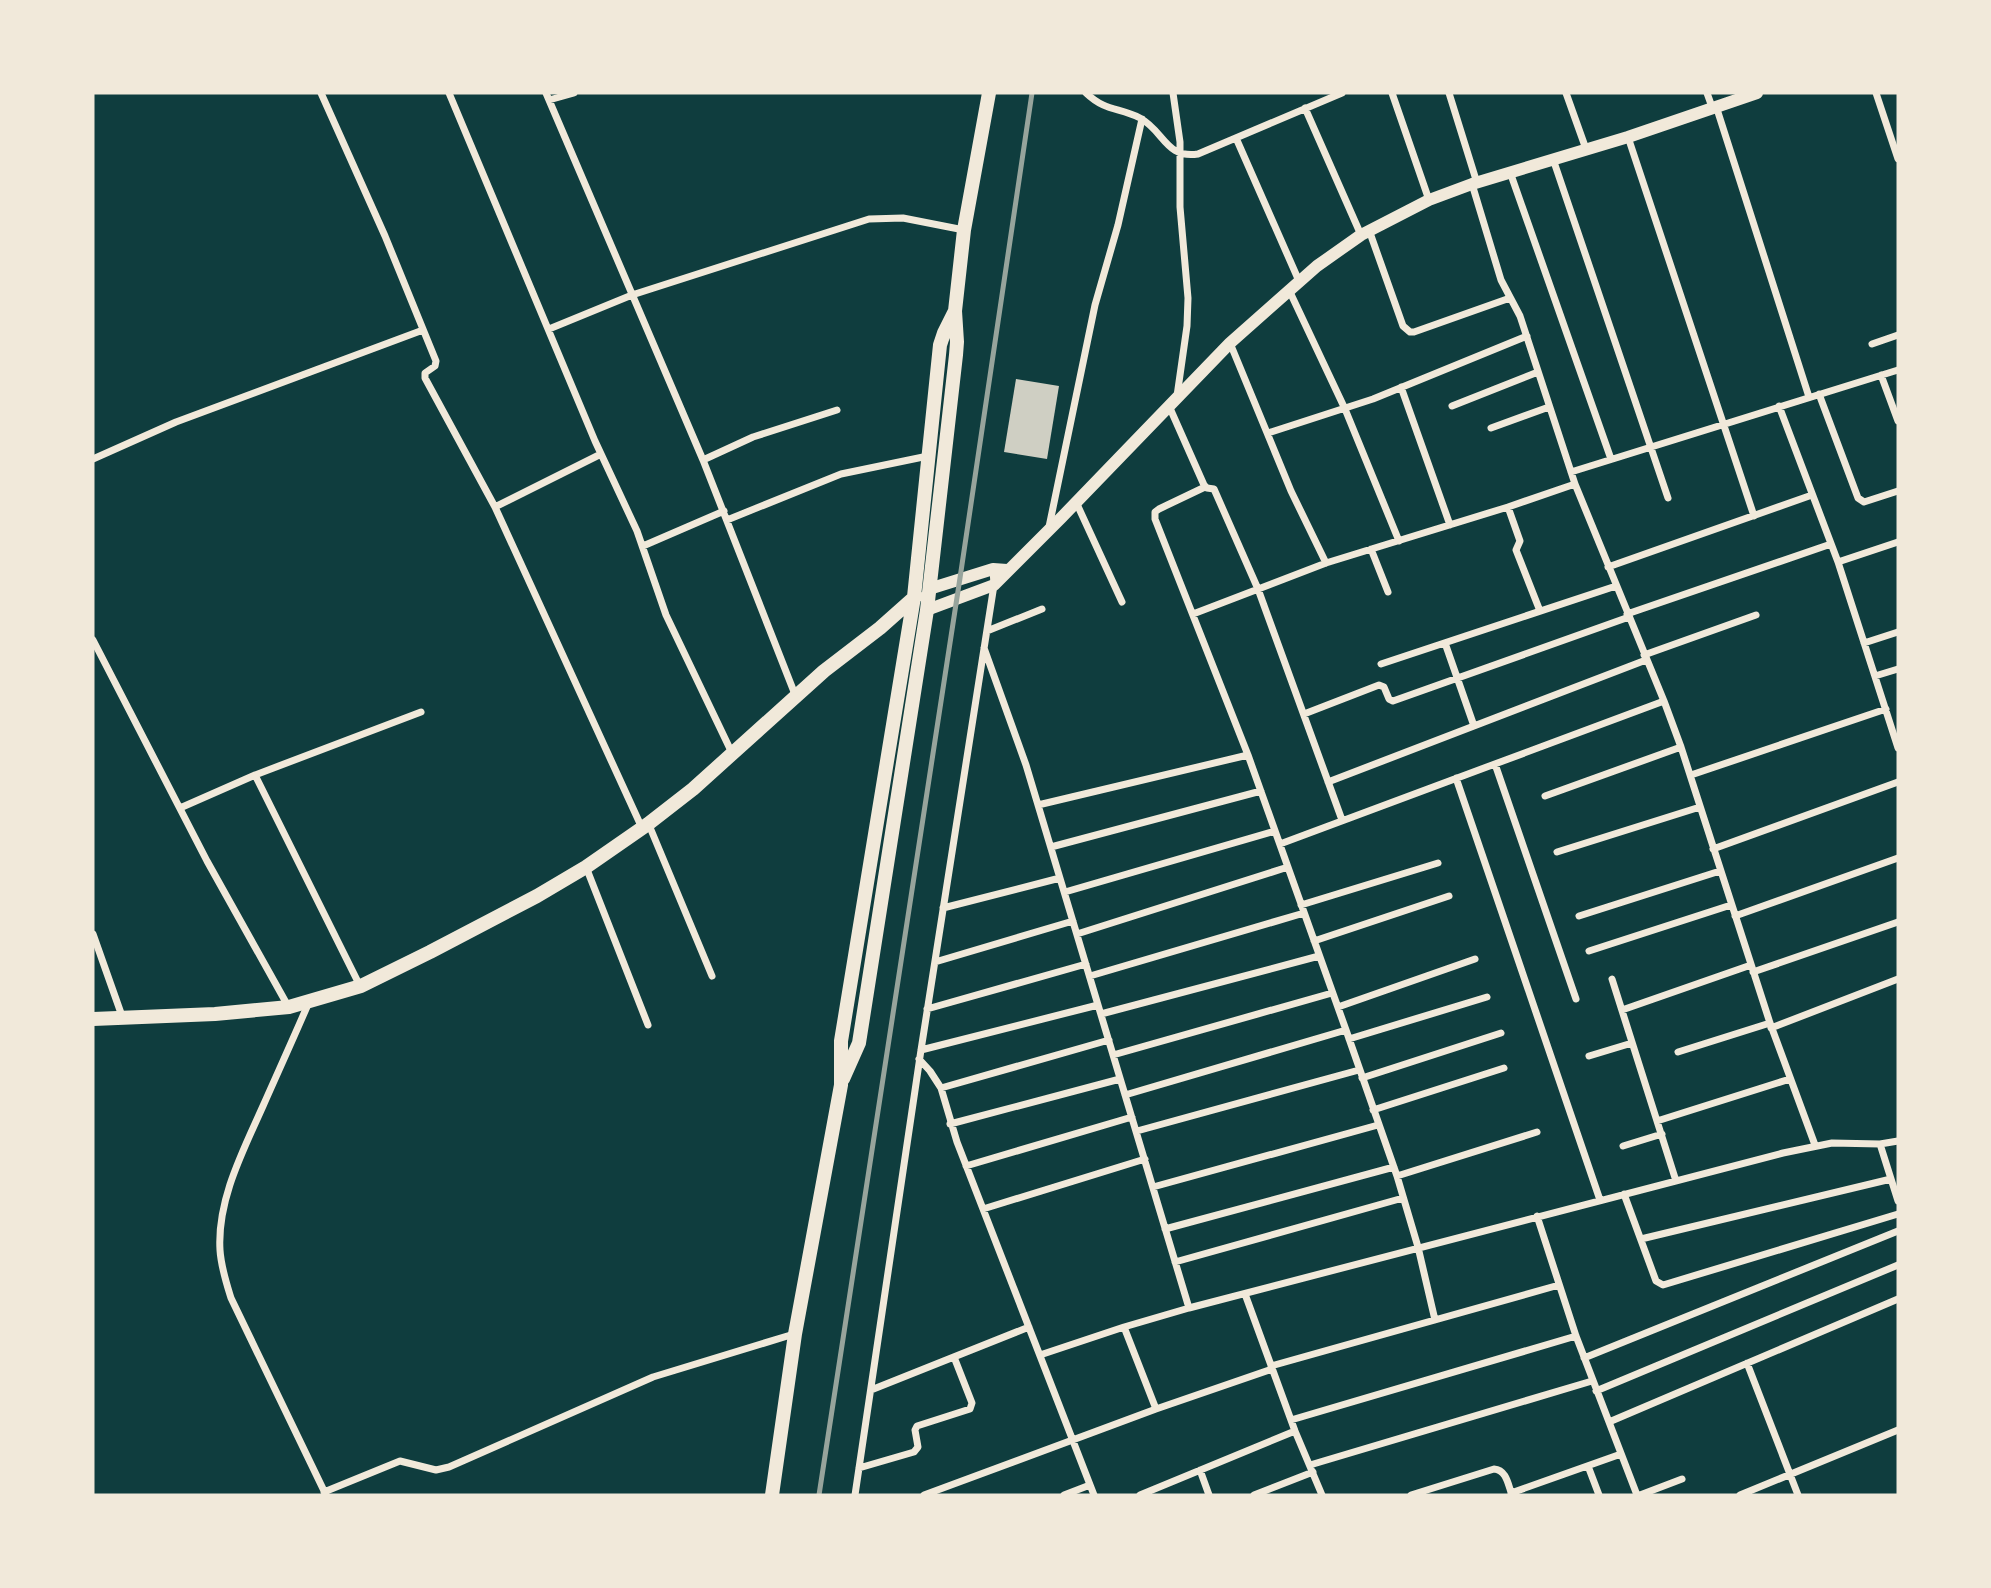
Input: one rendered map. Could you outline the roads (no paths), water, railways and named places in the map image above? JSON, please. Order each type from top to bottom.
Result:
[{"type":"main road","points":[[841,1085],[859,1043],[927,610],[957,342],[955,312],[964,230],[989,93]]},
{"type":"main road","points":[[772,1495],[795,1334],[841,1085],[841,1041],[914,597],[940,345],[955,312]]},
{"type":"main road","points":[[93,1019],[215,1014],[289,1007],[309,1002],[361,986],[537,896],[586,867],[693,789],[824,671],[880,628],[914,597],[929,589]]},
{"type":"main road","points":[[880,628],[927,610]]},
{"type":"street","points":[[321,93],[385,236],[436,361],[435,366],[425,373],[425,378],[495,507],[712,975]]},
{"type":"street","points":[[449,93],[601,454],[643,546],[666,615],[733,754]]},
{"type":"street","points":[[574,93],[548,97],[703,460],[796,698]]},
{"type":"street","points":[[1086,93],[1104,107],[1142,119],[1180,154],[1198,154],[1338,93]]},
{"type":"street","points":[[1173,93],[1179,131],[1180,207],[1188,298],[1173,401],[1205,487]]},
{"type":"street","points":[[1392,93],[1429,200]]},
{"type":"street","points":[[1566,93],[1586,149]]},
{"type":"street","points":[[1707,93],[1714,107],[1809,397]]},
{"type":"street","points":[[927,610],[994,585],[1230,343],[1317,266],[1365,233],[1429,200],[1474,183],[1628,137],[1757,93]]},
{"type":"street","points":[[1876,93],[1898,159]]},
{"type":"street","points":[[1453,94],[1501,280],[1520,316],[1575,484],[1681,747],[1770,1026],[1815,1145]]},
{"type":"street","points":[[1305,108],[1365,233],[1403,326],[1414,332],[1510,298]]},
{"type":"street","points":[[1048,531],[1095,305],[1118,225],[1142,119]]},
{"type":"street","points":[[1628,137],[1754,516]]},
{"type":"street","points":[[1236,138],[1299,281]]},
{"type":"street","points":[[1553,159],[1668,498]]},
{"type":"street","points":[[1510,172],[1611,459]]},
{"type":"street","points":[[548,328],[632,295],[869,219],[903,218],[964,230]]},
{"type":"street","points":[[1289,290],[1345,409],[1399,541]]},
{"type":"street","points":[[93,459],[176,422],[423,330]]},
{"type":"street","points":[[1872,344],[1898,335]]},
{"type":"street","points":[[1268,433],[1345,409],[1527,336]]},
{"type":"street","points":[[1230,343],[1291,491],[1326,563]]},
{"type":"street","points":[[1571,472],[1898,370]]},
{"type":"street","points":[[1452,406],[1538,372]]},
{"type":"street","points":[[1881,375],[1898,421]]},
{"type":"street","points":[[1401,387],[1450,524]]},
{"type":"street","points":[[1819,394],[1858,498],[1864,502],[1898,491]]},
{"type":"street","points":[[1779,406],[1838,562],[1898,745]]},
{"type":"street","points":[[1491,428],[1549,407]]},
{"type":"street","points":[[703,460],[753,437],[837,410]]},
{"type":"street","points":[[495,507],[601,454]]},
{"type":"street","points":[[727,520],[841,474],[929,456]]},
{"type":"street","points":[[1193,614],[1326,563],[1575,484]]},
{"type":"street","points":[[1342,820],[1258,589],[1214,489],[1205,487],[1159,509],[1155,519],[1248,755],[1395,1171],[1418,1247],[1434,1320]]},
{"type":"street","points":[[1608,567],[1812,495]]},
{"type":"street","points":[[1076,502],[1122,602]]},
{"type":"street","points":[[1508,507],[1520,541],[1516,550],[1540,611]]},
{"type":"street","points":[[643,546],[724,511]]},
{"type":"street","points":[[1838,562],[1898,542]]},
{"type":"street","points":[[1304,714],[1379,685],[1384,687],[1389,699],[1393,701],[1831,544]]},
{"type":"street","points":[[1371,549],[1388,592]]},
{"type":"street","points":[[929,589],[993,569],[1007,570]]},
{"type":"street","points":[[855,1495],[934,962],[994,585],[993,569]]},
{"type":"street","points":[[1381,664],[1616,586]]},
{"type":"street","points":[[987,631],[1042,609]]},
{"type":"street","points":[[1328,782],[1756,615]]},
{"type":"street","points":[[1864,643],[1898,632]]},
{"type":"street","points":[[93,640],[180,808],[289,1007]]},
{"type":"street","points":[[1444,643],[1474,726]]},
{"type":"street","points":[[984,648],[1038,805],[1189,1308]]},
{"type":"street","points":[[1875,677],[1898,669]]},
{"type":"street","points":[[1280,844],[1664,701]]},
{"type":"street","points":[[1690,775],[1886,709]]},
{"type":"street","points":[[180,808],[255,775],[421,712]]},
{"type":"street","points":[[1545,796],[1681,747]]},
{"type":"street","points":[[1038,805],[1248,755]]},
{"type":"street","points":[[1494,764],[1576,999]]},
{"type":"street","points":[[255,775],[361,986]]},
{"type":"street","points":[[1456,778],[1600,1200]]},
{"type":"street","points":[[1713,849],[1898,782]]},
{"type":"street","points":[[1051,848],[1261,791]]},
{"type":"street","points":[[1557,852],[1700,807]]},
{"type":"street","points":[[1065,892],[1275,831]]},
{"type":"street","points":[[1735,916],[1898,858]]},
{"type":"street","points":[[1090,976],[1303,909],[1437,863]]},
{"type":"street","points":[[586,867],[648,1025]]},
{"type":"street","points":[[1077,934],[1288,867]]},
{"type":"street","points":[[1579,916],[1720,871]]},
{"type":"street","points":[[943,908],[1060,878]]},
{"type":"street","points":[[1314,942],[1449,896]]},
{"type":"street","points":[[1589,951],[1731,905]]},
{"type":"street","points":[[934,962],[1073,921]]},
{"type":"street","points":[[1622,1010],[1898,922]]},
{"type":"street","points":[[93,934],[122,1016]]},
{"type":"street","points":[[1101,1014],[1319,956]]},
{"type":"street","points":[[1338,1007],[1475,959]]},
{"type":"street","points":[[927,1009],[1086,964]]},
{"type":"street","points":[[1612,979],[1676,1181]]},
{"type":"street","points":[[1678,1052],[1770,1026],[1898,979]]},
{"type":"street","points":[[1113,1055],[1332,993]]},
{"type":"street","points":[[1349,1040],[1487,997]]},
{"type":"street","points":[[309,1002],[239,1160],[229,1188],[220,1248],[223,1274],[231,1298],[325,1493],[400,1461],[436,1470],[449,1467],[653,1377],[795,1334]]},
{"type":"street","points":[[920,1055],[1098,1005]]},
{"type":"street","points":[[1125,1095],[1346,1030]]},
{"type":"street","points":[[1137,1131],[1361,1074],[1501,1032]]},
{"type":"street","points":[[941,1088],[1109,1040]]},
{"type":"street","points":[[1589,1056],[1632,1043]]},
{"type":"street","points":[[920,1055],[941,1088],[950,1124],[1094,1495]]},
{"type":"street","points":[[1373,1110],[1504,1068]]},
{"type":"street","points":[[950,1124],[1120,1079]]},
{"type":"street","points":[[1657,1121],[1790,1079]]},
{"type":"street","points":[[966,1166],[1132,1117]]},
{"type":"street","points":[[1153,1187],[1378,1125]]},
{"type":"street","points":[[1165,1228],[1395,1171],[1537,1132]]},
{"type":"street","points":[[1623,1146],[1662,1134]]},
{"type":"street","points":[[1040,1355],[1124,1326],[1189,1308],[1815,1145],[1848,1142],[1880,1144],[1898,1141]]},
{"type":"street","points":[[1880,1144],[1898,1200]]},
{"type":"street","points":[[983,1209],[1145,1159]]},
{"type":"street","points":[[1641,1239],[1891,1179]]},
{"type":"street","points":[[1624,1194],[1656,1280],[1663,1285],[1898,1213]]},
{"type":"street","points":[[1175,1262],[1403,1198]]},
{"type":"street","points":[[1537,1216],[1592,1381],[1639,1495],[1682,1479]]},
{"type":"street","points":[[1584,1358],[1898,1231]]},
{"type":"street","points":[[1596,1391],[1898,1265]]},
{"type":"street","points":[[924,1495],[936,1493],[1072,1440],[1272,1368],[1559,1285]]},
{"type":"street","points":[[1245,1294],[1295,1431],[1322,1495]]},
{"type":"street","points":[[1609,1422],[1898,1299]]},
{"type":"street","points":[[1124,1326],[1156,1409]]},
{"type":"street","points":[[871,1390],[1029,1327]]},
{"type":"street","points":[[1291,1420],[1576,1336]]},
{"type":"street","points":[[859,1468],[914,1452],[918,1447],[915,1430],[917,1426],[970,1409],[972,1403],[954,1357]]},
{"type":"street","points":[[1747,1363],[1798,1495]]},
{"type":"street","points":[[1254,1495],[1311,1469],[1592,1381]]},
{"type":"street","points":[[1740,1495],[1898,1430]]},
{"type":"street","points":[[1140,1495],[1295,1431]]},
{"type":"street","points":[[1411,1495],[1494,1469],[1500,1469],[1504,1474],[1512,1494],[1621,1454]]},
{"type":"street","points":[[1588,1466],[1599,1495]]},
{"type":"street","points":[[1200,1470],[1209,1495]]},
{"type":"street","points":[[1064,1495],[1090,1485]]},
{"type":"railway","points":[[819,1495],[1032,93]]}]
